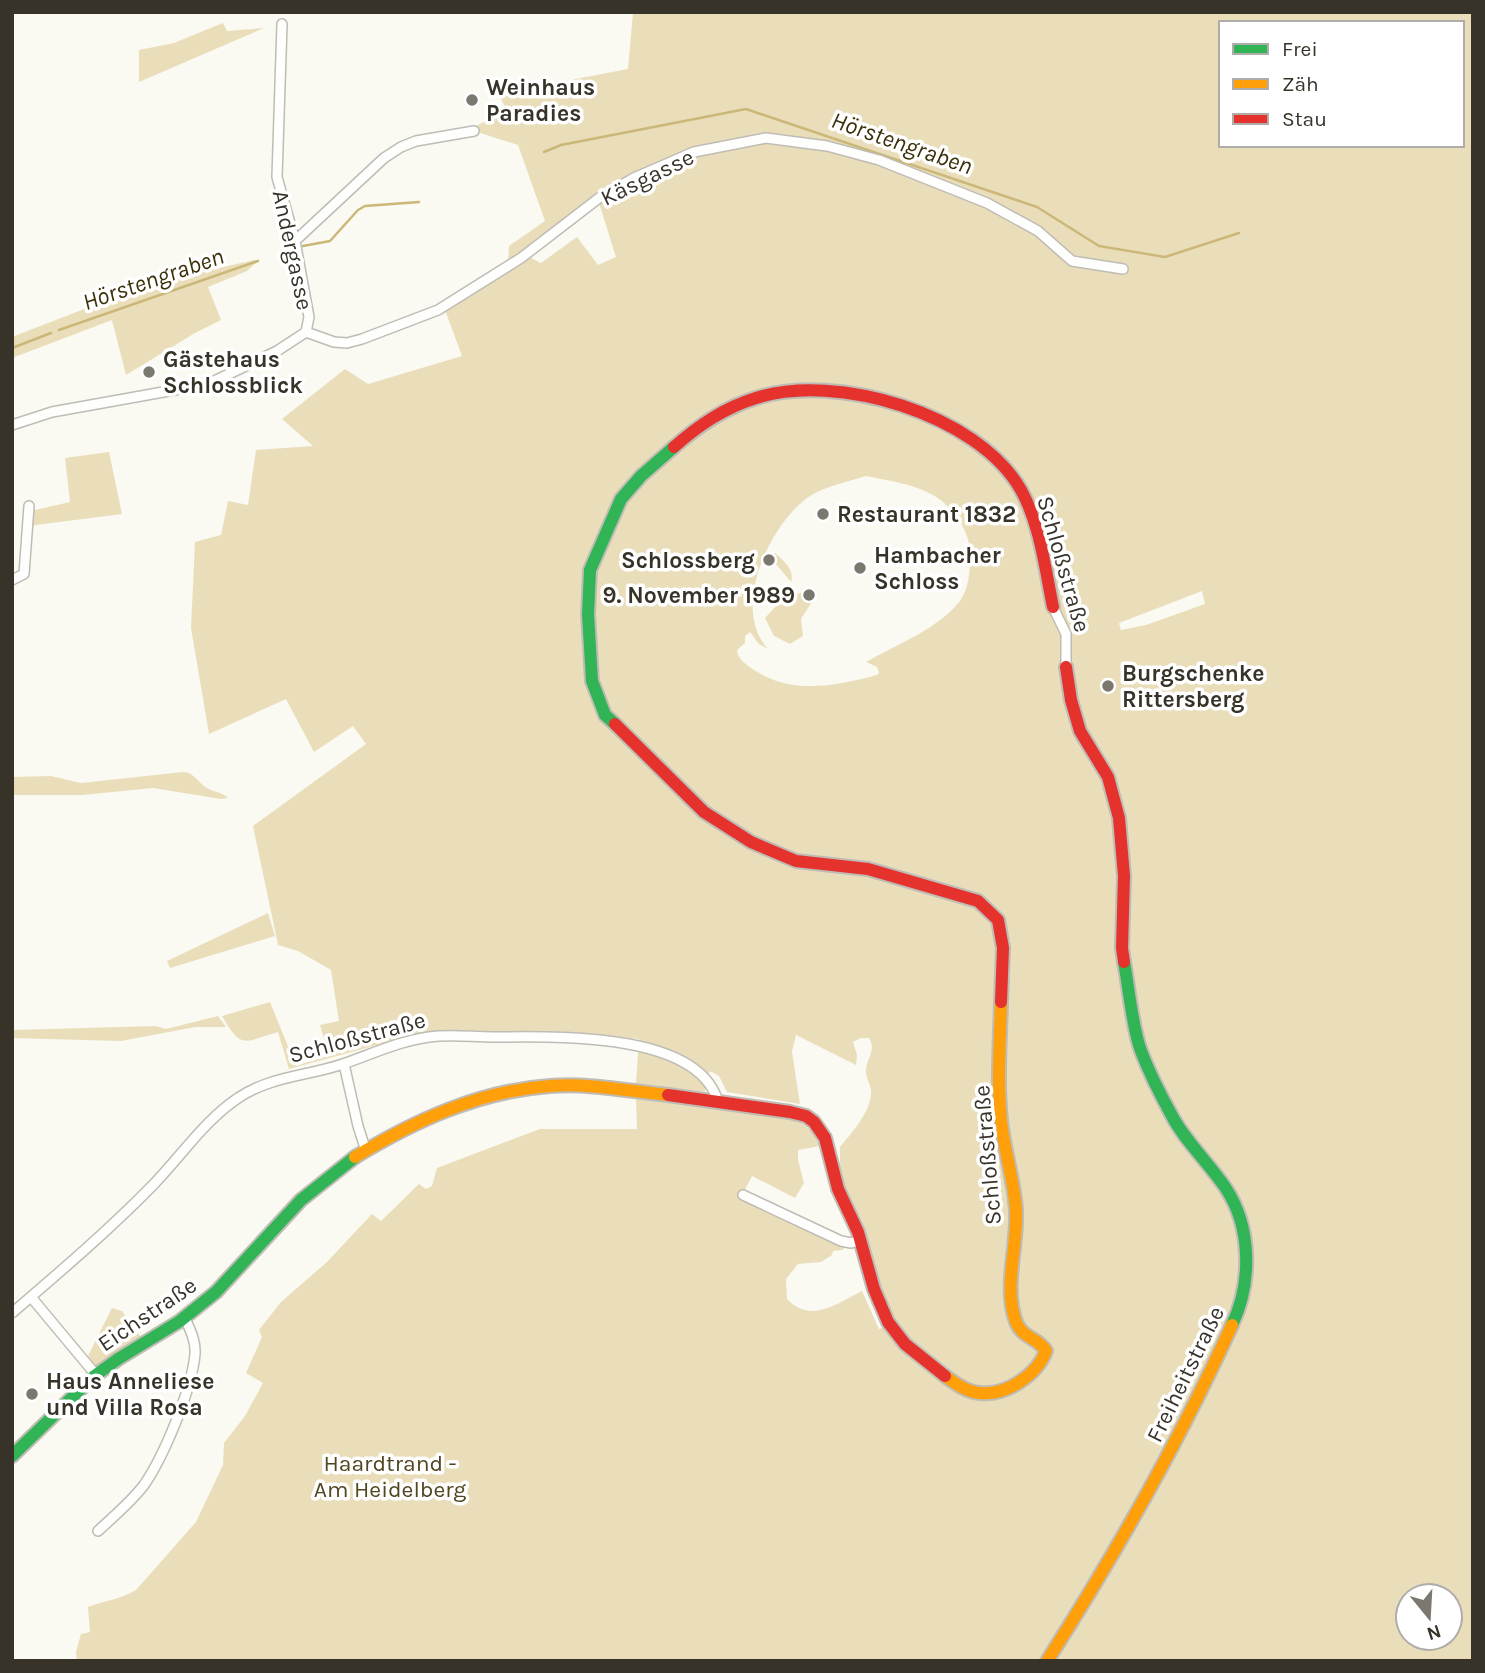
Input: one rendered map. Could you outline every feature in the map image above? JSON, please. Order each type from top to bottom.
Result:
[{"type":"street","name":"Andergasse","points":[[12,425],[52,412],[208,384],[289,345],[306,332],[309,317],[295,241],[277,177],[282,24]]},
{"type":"street","points":[[295,241],[392,152],[416,141],[474,131]]},
{"type":"street","name":"Käsgasse","points":[[306,332],[334,342],[347,343],[362,340],[438,310],[521,258],[599,198],[634,178],[694,152],[766,138],[827,146],[879,160],[987,203],[1038,231],[1072,261],[1124,269]]},
{"type":"street","name":"Schloßstraße","points":[[12,1313],[115,1222],[154,1183],[202,1128],[238,1098],[265,1084],[344,1064],[377,1050],[432,1037],[579,1037],[653,1048],[697,1072],[710,1085],[719,1102],[794,1113],[809,1118],[816,1124],[826,1143],[837,1186],[860,1240],[886,1318],[895,1334],[920,1359],[958,1387],[977,1394],[998,1391],[1023,1379],[1044,1357],[1046,1351],[1042,1344],[1026,1336],[1019,1328],[1015,1319],[1010,1284],[1016,1210],[1001,1120],[1003,948],[998,920],[978,901],[941,889],[868,870],[796,861],[751,842],[704,812],[614,726],[601,707],[592,681],[589,648],[590,570],[621,499],[641,476],[697,428],[727,409],[758,397],[789,391],[823,390],[863,395],[928,415],[972,437],[1001,462],[1021,490],[1036,527],[1053,607],[1064,629],[1066,653]]},
{"type":"street","points":[[12,580],[24,575],[29,506]]},
{"type":"street","name":"Freiheitstraße","points":[[1046,1661],[1100,1578],[1196,1404],[1242,1304],[1247,1258],[1241,1222],[1234,1202],[1172,1117],[1140,1049],[1122,948],[1124,876],[1116,799],[1108,777],[1080,731],[1071,700],[1066,653]]},
{"type":"street","points":[[344,1064],[366,1151]]},
{"type":"street","name":"Eichstraße","points":[[12,1456],[96,1375],[185,1318],[226,1283],[304,1198],[366,1151],[432,1116],[463,1104],[527,1088],[584,1087],[719,1102]]},
{"type":"street","points":[[743,1195],[841,1241],[850,1243],[860,1240]]},
{"type":"street","points":[[31,1297],[96,1375]]},
{"type":"street","points":[[98,1531],[121,1511],[145,1483],[176,1419],[195,1356],[192,1333],[185,1318]]},
{"type":"green space","name":"Haardtrand - Am Heidelberg","points":[[633,12],[1473,12],[1473,1661],[77,1661],[76,1652],[81,1634],[90,1632],[88,1607],[136,1590],[196,1522],[223,1465],[224,1443],[245,1416],[263,1383],[246,1373],[262,1337],[259,1330],[281,1302],[327,1262],[372,1214],[381,1221],[419,1184],[426,1189],[432,1186],[437,1168],[540,1129],[637,1129],[636,1098],[744,1110],[800,1122],[813,1132],[820,1146],[798,1150],[804,1183],[795,1198],[752,1176],[740,1199],[845,1245],[843,1250],[833,1251],[832,1255],[821,1262],[798,1264],[786,1279],[787,1299],[805,1310],[814,1311],[833,1306],[862,1291],[879,1329],[895,1323],[886,1304],[861,1225],[840,1177],[840,1147],[861,1120],[871,1097],[866,1072],[872,1050],[869,1038],[853,1042],[857,1055],[856,1065],[796,1035],[792,1052],[800,1104],[727,1092],[719,1076],[712,1072],[706,1073],[705,1092],[636,1083],[639,1039],[580,1033],[410,1036],[289,1069],[278,1032],[250,1040],[239,1039],[222,1016],[270,1002],[296,1066],[329,1055],[320,1025],[339,1021],[331,970],[298,951],[278,945],[253,826],[366,744],[353,726],[314,752],[286,699],[209,734],[191,628],[195,542],[221,535],[228,501],[248,505],[256,450],[313,446],[282,419],[345,369],[368,384],[462,356],[445,310],[527,256],[541,263],[577,237],[598,265],[616,257],[599,203],[668,167],[745,139],[651,167],[508,265],[509,246],[545,221],[518,145],[474,131],[474,127],[507,110],[498,94],[628,69]],"holes":[[[866,476],[906,484],[940,500],[950,509],[966,534],[970,554],[968,581],[960,601],[951,611],[916,636],[866,662],[877,667],[877,675],[830,685],[799,685],[768,678],[743,662],[737,650],[745,643],[745,636],[750,632],[759,644],[768,649],[758,633],[753,614],[753,594],[766,553],[788,517],[801,503],[823,489]],[[1202,591],[1205,604],[1146,625],[1121,630],[1119,623]]]},
{"type":"green space","points":[[223,23],[227,31],[264,28],[139,82],[139,50],[174,43]]},
{"type":"green space","points":[[258,261],[247,271],[208,287],[221,320],[126,375],[112,320],[12,358],[12,337],[154,282]]},
{"type":"green space","points":[[109,452],[122,514],[28,526],[28,508],[35,510],[70,502],[65,458]]},
{"type":"green space","points":[[775,553],[790,570],[791,582],[771,558]]},
{"type":"green space","points":[[792,589],[798,594],[806,590],[815,597],[801,619],[803,636],[790,644],[774,636],[765,618]]},
{"type":"green space","points":[[183,772],[228,798],[153,788],[82,795],[12,795],[12,777],[51,776],[81,783]]},
{"type":"green space","points":[[268,913],[275,936],[170,968],[167,961]]},
{"type":"green space","points":[[218,1016],[226,1027],[195,1027],[121,1041],[12,1038],[12,1030],[156,1026],[166,1029]]},
{"type":"green space","points":[[112,1308],[122,1311],[141,1337],[96,1366],[88,1356]]},
{"type":"waterway","name":"Hörstengraben","points":[[544,152],[561,145],[746,109],[1037,207],[1099,246],[1165,257],[1239,233]]},
{"type":"waterway","name":"Hörstengraben","points":[[303,246],[330,241],[358,210],[365,206],[419,202]]},
{"type":"waterway","name":"Hörstengraben","points":[[59,330],[258,261]]},
{"type":"waterway","name":"Hörstengraben","points":[[12,348],[51,333]]},
{"type":"traffic: fast","points":[[615,724],[605,715],[592,681],[588,614],[590,570],[621,499],[641,476],[674,447]]},
{"type":"traffic: fast","points":[[1124,962],[1135,1031],[1151,1075],[1176,1124],[1225,1187],[1240,1220],[1246,1273],[1239,1309],[1232,1325]]},
{"type":"traffic: fast","points":[[12,1456],[93,1377],[180,1321],[216,1292],[301,1200],[355,1157]]},
{"type":"traffic: slow","points":[[945,1376],[971,1391],[1000,1391],[1028,1376],[1046,1351],[1019,1327],[1012,1309],[1011,1281],[1016,1210],[1000,1105],[1001,1002]]},
{"type":"traffic: slow","points":[[355,1157],[424,1120],[498,1094],[550,1086],[579,1086],[668,1095]]},
{"type":"traffic: slow","points":[[1047,1661],[1145,1496],[1232,1325]]},
{"type":"traffic: jam","points":[[674,447],[702,424],[733,407],[756,398],[789,391],[825,391],[864,396],[902,406],[939,421],[973,440],[1001,463],[1021,490],[1033,517],[1053,607]]},
{"type":"traffic: jam","points":[[1066,667],[1071,700],[1080,731],[1108,777],[1119,818],[1124,876],[1124,962]]},
{"type":"traffic: jam","points":[[615,724],[704,812],[751,842],[796,861],[868,869],[978,901],[998,920],[1003,948],[1001,1002]]},
{"type":"traffic: jam","points":[[668,1095],[790,1112],[806,1116],[814,1122],[825,1138],[838,1189],[858,1232],[874,1289],[888,1322],[905,1344],[945,1376]]},
{"type":"place","name":"Weinhaus Paradies","points":[[472,100]]},
{"type":"place","name":"Gästehaus Schlossblick","points":[[149,372]]},
{"type":"place","name":"Restaurant 1832","points":[[823,514]]},
{"type":"place","name":"Schlossberg","points":[[769,560]]},
{"type":"place","name":"Hambacher Schloss","points":[[860,568]]},
{"type":"place","name":"9. November 1989","points":[[809,595]]},
{"type":"place","name":"Burgschenke Rittersberg","points":[[1108,686]]},
{"type":"place","name":"Haus Anneliese und Villa Rosa","points":[[32,1394]]}]
